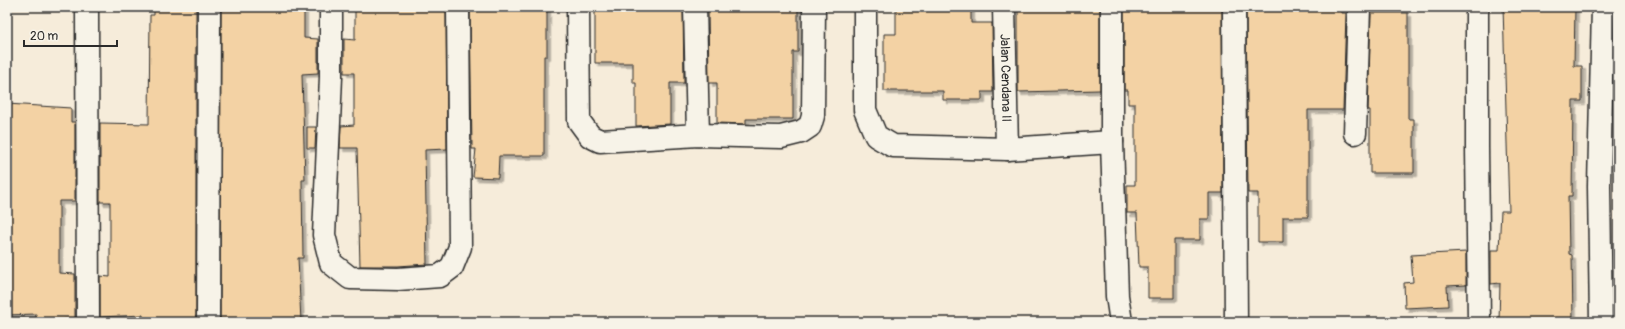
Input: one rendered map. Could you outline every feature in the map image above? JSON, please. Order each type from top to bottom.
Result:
[{"type":"street","points":[[86,7],[88,322]]},
{"type":"street","points":[[208,322],[209,7]]},
{"type":"street","points":[[330,7],[331,77],[324,235],[331,263],[350,278],[398,279],[440,276],[452,267],[460,247],[458,7]]},
{"type":"street","points":[[578,7],[579,121],[590,136],[600,140],[698,135],[781,137],[801,132],[810,126],[813,116],[814,7]]},
{"type":"street","points":[[695,7],[698,135]]},
{"type":"street","points":[[865,7],[865,110],[876,136],[893,146],[1007,149],[1112,142]]},
{"type":"street","name":"Jalan Cendana II","points":[[1004,7],[1007,149]]},
{"type":"street","points":[[1112,7],[1112,142],[1117,296],[1121,322]]},
{"type":"street","points":[[1234,7],[1236,322]]},
{"type":"street","points":[[1355,133],[1359,7]]},
{"type":"street","points":[[1477,7],[1479,322]]},
{"type":"street","points":[[1601,322],[1600,186],[1603,7]]},
{"type":"building","points":[[154,7],[196,7],[196,322],[143,322],[143,315],[100,317],[100,276],[110,277],[110,202],[100,202],[100,123],[149,124],[150,15],[154,15]]},
{"type":"building","points":[[221,7],[304,7],[304,38],[318,39],[318,73],[302,74],[305,180],[302,180],[303,258],[298,258],[301,322],[220,322]]},
{"type":"building","points":[[355,7],[446,7],[447,149],[425,150],[427,264],[360,266],[357,148],[340,148],[341,126],[354,125],[354,73],[344,73],[344,39],[355,40]]},
{"type":"building","points":[[470,7],[547,7],[547,56],[544,56],[544,156],[499,156],[498,178],[473,177],[476,149],[472,149]]},
{"type":"building","points":[[595,7],[683,7],[684,83],[670,83],[670,124],[636,126],[636,83],[633,83],[633,63],[595,63]]},
{"type":"building","points":[[708,7],[798,7],[798,52],[793,52],[793,119],[746,119],[746,124],[717,123],[717,83],[709,83]]},
{"type":"building","points":[[896,7],[971,7],[971,23],[992,23],[993,92],[982,92],[982,100],[943,100],[943,91],[884,91],[884,34],[896,34]]},
{"type":"building","points":[[1018,7],[1100,7],[1100,90],[1018,92]]},
{"type":"building","points":[[1124,7],[1222,7],[1223,193],[1209,193],[1209,219],[1200,219],[1200,240],[1174,240],[1174,298],[1148,298],[1148,267],[1139,267],[1137,213],[1127,213],[1127,185],[1135,185],[1135,104],[1128,104],[1128,90],[1124,90]]},
{"type":"building","points":[[1246,7],[1341,7],[1341,13],[1346,13],[1343,110],[1308,110],[1308,217],[1283,217],[1283,242],[1258,242],[1258,193],[1248,193]]},
{"type":"building","points":[[1503,7],[1575,7],[1574,66],[1582,66],[1582,101],[1573,101],[1572,196],[1568,196],[1569,254],[1572,255],[1573,322],[1499,322],[1500,283],[1491,284],[1491,250],[1499,250],[1501,211],[1509,211]]},
{"type":"building","points":[[1371,13],[1408,13],[1408,119],[1414,119],[1414,173],[1370,173],[1370,110],[1368,110]]},
{"type":"building","points":[[7,104],[71,108],[71,122],[75,122],[75,201],[59,201],[59,273],[75,274],[75,319],[64,319],[64,322],[36,322],[36,314],[7,315]]},
{"type":"building","points":[[307,127],[316,127],[315,148],[307,148]]},
{"type":"building","points":[[1466,252],[1466,285],[1447,286],[1448,306],[1405,308],[1404,283],[1413,282],[1411,255]]}]
